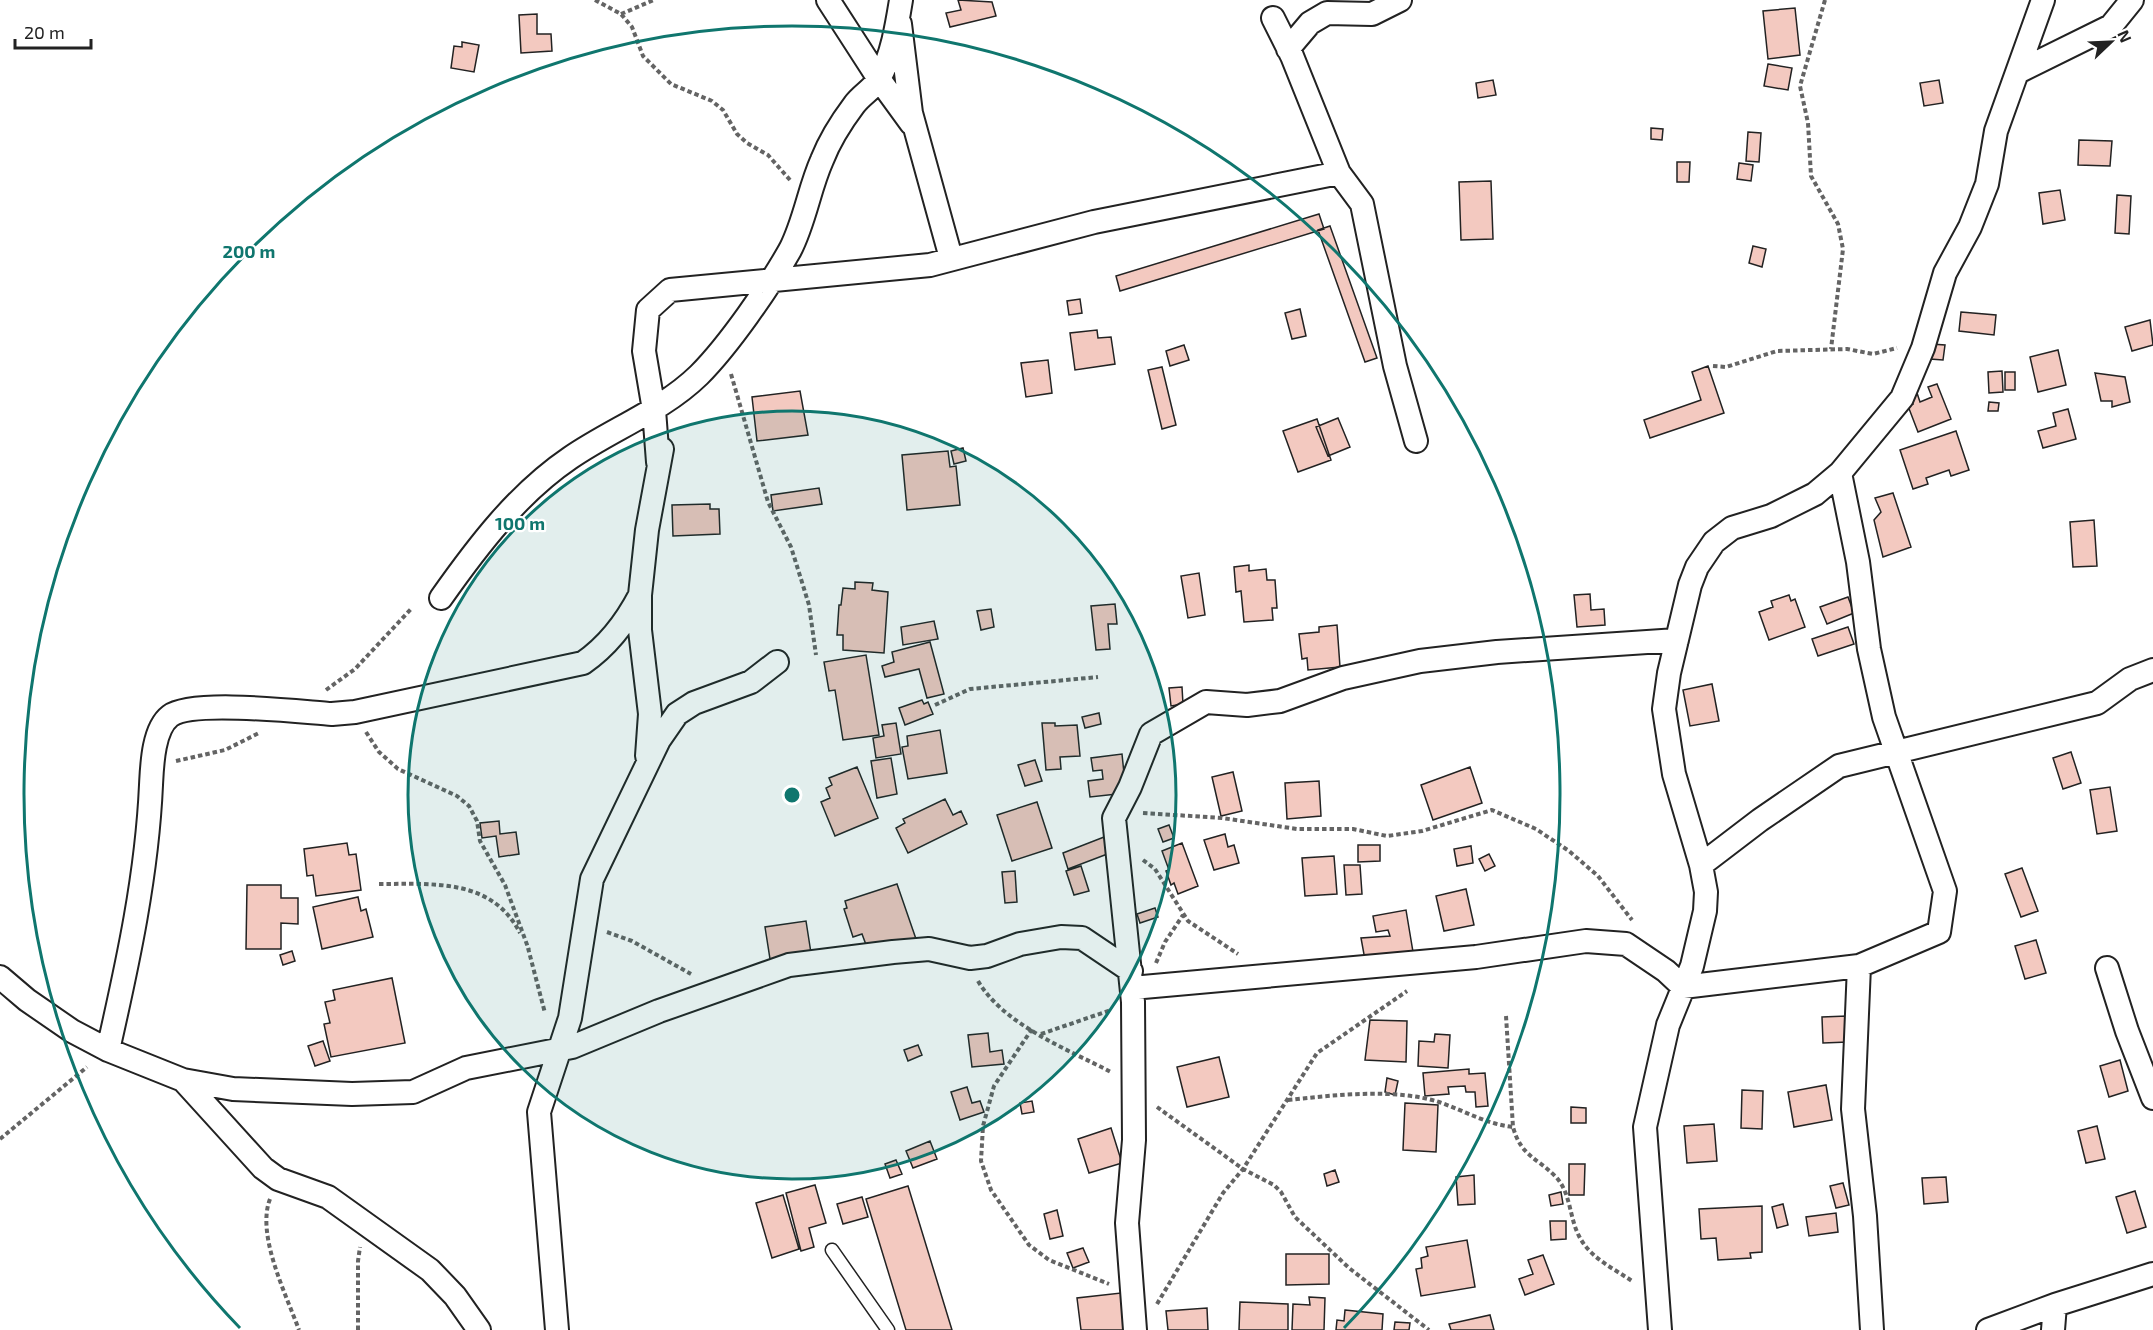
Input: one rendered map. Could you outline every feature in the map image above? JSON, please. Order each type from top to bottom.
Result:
[{"type":"street","points":[[828,0],[879,79],[915,128]]},
{"type":"street","points":[[1288,49],[1310,23],[1327,13],[1372,14],[1400,0]]},
{"type":"street","points":[[1660,1330],[1645,1127],[1668,1025],[1692,966],[1706,911],[1706,892],[1701,865],[1674,774],[1664,709],[1677,639],[1696,567],[1714,542],[1732,528],[1796,505],[1815,494],[1840,473],[1902,398],[1923,348],[1945,273],[1970,227],[1987,184],[1996,131],[2043,0]]},
{"type":"street","points":[[2018,72],[2111,26],[2132,0]]},
{"type":"street","points":[[441,598],[471,555],[537,485],[567,459],[610,431],[654,410],[677,393],[699,375],[723,347],[790,249],[809,201],[822,159],[854,104],[879,79],[900,7]]},
{"type":"street","points":[[900,7],[915,128],[951,258]]},
{"type":"street","points":[[1273,18],[1339,173],[1362,204],[1395,366],[1416,441]]},
{"type":"street","points":[[658,462],[654,410],[644,351],[648,310],[669,290],[930,265],[1094,222],[1339,173]]},
{"type":"street","points":[[646,766],[650,714],[640,630],[640,595],[658,462],[677,393]]},
{"type":"street","points":[[1683,987],[1859,966],[1939,932],[1945,891],[1884,717],[1869,649],[1858,562],[1840,473]]},
{"type":"street","points":[[108,1050],[133,942],[148,837],[156,739],[169,717],[191,708],[333,714],[355,712],[583,663],[598,652],[626,622],[640,595]]},
{"type":"street","points":[[1135,1330],[1127,1223],[1134,1140],[1132,987],[1114,818],[1130,788],[1151,734],[1206,702],[1247,705],[1280,701],[1344,678],[1431,660],[1497,651],[1677,639]]},
{"type":"street","points":[[557,1330],[539,1112],[557,1051],[570,1018],[592,879],[646,766],[677,714],[694,703],[751,682],[777,662]]},
{"type":"street","points":[[1701,865],[1760,820],[1839,766],[2097,703],[2130,679],[2153,670]]},
{"type":"street","points":[[0,977],[27,1000],[72,1031],[108,1050],[183,1080],[233,1089],[279,1092],[413,1092],[466,1068],[493,1061],[557,1051],[789,965],[929,949],[970,958],[987,956],[1020,944],[1061,937],[1082,938],[1132,987],[1476,957],[1586,941],[1626,944],[1666,971],[1683,987]]},
{"type":"street","points":[[1859,966],[1853,1109],[1865,1216],[1872,1330]]},
{"type":"street","points":[[2107,968],[2127,1031],[2153,1098]]},
{"type":"street","points":[[183,1080],[263,1168],[278,1179],[328,1197],[365,1221],[443,1282],[479,1330]]},
{"type":"street","points":[[1988,1330],[2055,1305],[2153,1274]]},
{"type":"street","points":[[2053,1330],[2055,1305]]},
{"type":"lane","points":[[832,1250],[888,1330]]},
{"type":"path","points":[[595,0],[621,14],[632,27],[643,56],[671,84],[712,101],[723,110],[737,134],[747,143],[768,154],[809,201]]},
{"type":"path","points":[[621,14],[654,0]]},
{"type":"path","points":[[1825,0],[1800,86],[1808,123],[1811,176],[1838,224],[1843,249],[1831,349]]},
{"type":"path","points":[[723,347],[768,502],[791,547],[804,588],[816,656]]},
{"type":"path","points":[[1713,366],[1726,367],[1777,351],[1847,349],[1873,354],[1891,348],[1923,348]]},
{"type":"path","points":[[935,705],[970,689],[1098,677]]},
{"type":"path","points":[[334,685],[355,712],[379,752],[398,769],[457,796],[469,806],[477,821],[480,841],[505,885],[529,950],[557,1051]]},
{"type":"path","points":[[1118,810],[1222,818],[1297,829],[1353,830],[1387,836],[1422,831],[1492,810],[1536,830],[1569,851],[1598,876],[1635,924]]},
{"type":"path","points":[[1116,842],[1155,869],[1183,915],[1266,977]]},
{"type":"path","points":[[379,884],[442,884],[488,896],[511,915],[529,950]]},
{"type":"path","points":[[1155,964],[1165,942],[1183,915]]},
{"type":"path","points":[[584,923],[632,941],[696,977]]},
{"type":"path","points":[[970,958],[975,974],[992,1000],[1019,1022],[1134,1085],[1162,1111],[1243,1169],[1266,1180],[1281,1192],[1295,1217],[1349,1268],[1430,1330]]},
{"type":"path","points":[[1041,1035],[1132,987]]},
{"type":"path","points":[[1155,1307],[1223,1193],[1243,1169],[1317,1053],[1407,991]]},
{"type":"path","points":[[1506,1016],[1513,1127],[1517,1143],[1555,1176],[1564,1190],[1577,1233],[1586,1247],[1601,1262],[1657,1300]]},
{"type":"path","points":[[1032,1029],[994,1086],[983,1126],[981,1161],[991,1190],[1029,1245],[1049,1260],[1084,1276],[1131,1292]]},
{"type":"path","points":[[0,1139],[108,1050]]},
{"type":"path","points":[[1287,1100],[1336,1095],[1382,1094],[1438,1102],[1496,1125],[1513,1127]]},
{"type":"path","points":[[278,1179],[266,1210],[267,1237],[299,1330]]},
{"type":"path","points":[[358,1330],[358,1261],[365,1221]]},
{"type":"building","points":[[958,0],[992,2],[996,16],[950,27],[946,13],[961,10]]},
{"type":"building","points":[[1795,8],[1800,55],[1768,59],[1763,11]]},
{"type":"building","points":[[537,14],[537,34],[551,34],[552,51],[521,53],[519,15]]},
{"type":"building","points":[[462,42],[479,45],[474,72],[451,68],[454,46],[462,47]]},
{"type":"building","points":[[1768,64],[1792,68],[1788,90],[1764,86]]},
{"type":"building","points":[[1493,80],[1496,95],[1478,98],[1476,83]]},
{"type":"building","points":[[1939,80],[1943,103],[1924,106],[1920,83]]},
{"type":"building","points":[[1651,128],[1663,129],[1662,140],[1651,139]]},
{"type":"building","points":[[1748,132],[1761,133],[1759,162],[1746,161]]},
{"type":"building","points":[[2079,140],[2112,141],[2110,166],[2078,165]]},
{"type":"building","points":[[1677,162],[1690,162],[1689,182],[1677,182]]},
{"type":"building","points":[[1739,163],[1753,165],[1751,181],[1737,179]]},
{"type":"building","points":[[1491,181],[1493,239],[1461,240],[1459,182]]},
{"type":"building","points":[[2060,190],[2065,220],[2043,224],[2039,193]]},
{"type":"building","points":[[2117,195],[2131,196],[2129,234],[2115,233]]},
{"type":"building","points":[[1319,214],[1324,229],[1120,291],[1116,276]]},
{"type":"building","points":[[1330,226],[1377,358],[1365,362],[1318,230]]},
{"type":"building","points":[[1753,246],[1766,249],[1762,267],[1749,263]]},
{"type":"building","points":[[1080,299],[1082,313],[1069,315],[1067,301]]},
{"type":"building","points":[[1300,309],[1306,336],[1292,339],[1285,313]]},
{"type":"building","points":[[1961,312],[1996,315],[1994,335],[1959,331]]},
{"type":"building","points":[[2150,320],[2153,345],[2132,351],[2125,327]]},
{"type":"building","points":[[1097,330],[1098,338],[1111,337],[1115,364],[1075,370],[1070,333]]},
{"type":"building","points":[[1931,344],[1945,345],[1943,360],[1930,359]]},
{"type":"building","points":[[1184,345],[1189,360],[1170,366],[1166,351]]},
{"type":"building","points":[[2058,350],[2066,385],[2038,392],[2030,357]]},
{"type":"building","points":[[1048,360],[1052,393],[1026,397],[1021,363]]},
{"type":"building","points":[[1708,366],[1724,413],[1650,438],[1644,420],[1701,400],[1692,372]]},
{"type":"building","points":[[1162,367],[1176,425],[1162,429],[1148,370]]},
{"type":"building","points":[[2002,371],[2003,392],[1989,393],[1988,372]]},
{"type":"building","points":[[2005,372],[2015,372],[2015,390],[2005,390]]},
{"type":"building","points":[[2095,373],[2125,377],[2130,402],[2112,407],[2112,401],[2101,401]]},
{"type":"building","points":[[1937,384],[1951,419],[1918,432],[1908,406],[1913,404],[1909,395],[1917,393],[1920,402],[1932,397],[1928,387]]},
{"type":"building","points":[[800,391],[808,435],[757,441],[752,397]]},
{"type":"building","points":[[1989,402],[1999,403],[1998,411],[1988,411]]},
{"type":"building","points":[[2068,409],[2076,439],[2043,448],[2038,431],[2056,426],[2053,413]]},
{"type":"building","points":[[1338,418],[1350,447],[1328,456],[1316,427]]},
{"type":"building","points":[[1317,419],[1331,460],[1298,472],[1283,431]]},
{"type":"building","points":[[1956,431],[1969,470],[1951,476],[1949,470],[1926,478],[1928,484],[1913,489],[1900,450]]},
{"type":"building","points":[[963,448],[966,461],[954,464],[951,451]]},
{"type":"building","points":[[948,451],[950,467],[956,466],[960,505],[907,510],[902,455]]},
{"type":"building","points":[[819,488],[822,504],[773,511],[771,495]]},
{"type":"building","points":[[1893,493],[1911,547],[1883,557],[1874,520],[1881,512],[1875,498]]},
{"type":"building","points":[[710,504],[710,509],[719,509],[720,534],[673,536],[672,505]]},
{"type":"building","points":[[2094,520],[2097,566],[2073,567],[2070,522]]},
{"type":"building","points":[[1249,565],[1249,571],[1266,569],[1267,580],[1275,580],[1277,608],[1272,608],[1273,620],[1244,622],[1241,591],[1236,592],[1234,567]]},
{"type":"building","points":[[1199,573],[1205,615],[1188,618],[1181,576]]},
{"type":"building","points":[[855,582],[873,583],[872,590],[888,592],[884,653],[843,650],[843,635],[837,635],[839,605],[841,605],[843,588],[855,589]]},
{"type":"building","points":[[1590,594],[1591,610],[1604,609],[1605,625],[1577,627],[1574,595]]},
{"type":"building","points":[[1789,595],[1791,601],[1795,599],[1805,627],[1769,640],[1759,612],[1773,607],[1771,601]]},
{"type":"building","points":[[1848,597],[1854,613],[1827,624],[1820,607]]},
{"type":"building","points":[[1115,604],[1117,624],[1108,624],[1110,649],[1096,650],[1091,606]]},
{"type":"building","points":[[991,609],[994,627],[981,630],[977,611]]},
{"type":"building","points":[[934,621],[938,639],[903,645],[901,627]]},
{"type":"building","points":[[1337,625],[1340,667],[1308,670],[1307,658],[1302,659],[1299,634],[1319,632],[1319,627]]},
{"type":"building","points":[[1848,627],[1854,644],[1818,656],[1812,639]]},
{"type":"building","points":[[930,642],[944,694],[927,698],[919,669],[885,677],[882,666],[894,662],[892,652]]},
{"type":"building","points":[[866,655],[879,735],[843,740],[835,690],[829,691],[824,662]]},
{"type":"building","points":[[1712,684],[1719,721],[1690,726],[1683,690]]},
{"type":"building","points":[[1182,687],[1183,704],[1171,706],[1169,688]]},
{"type":"building","points":[[922,700],[924,704],[928,702],[933,714],[905,725],[899,708]]},
{"type":"building","points":[[1099,713],[1101,724],[1085,728],[1082,717]]},
{"type":"building","points":[[896,723],[901,754],[876,758],[873,738],[884,736],[882,725]]},
{"type":"building","points":[[1042,723],[1055,723],[1055,726],[1077,725],[1080,756],[1060,757],[1061,769],[1046,770]]},
{"type":"building","points":[[940,730],[947,773],[908,779],[902,747],[908,746],[907,736]]},
{"type":"building","points":[[2071,752],[2081,783],[2063,789],[2053,758]]},
{"type":"building","points":[[1122,754],[1126,793],[1090,797],[1088,781],[1103,779],[1102,770],[1093,771],[1091,758]]},
{"type":"building","points":[[891,758],[897,794],[877,798],[871,761]]},
{"type":"building","points":[[1035,760],[1042,781],[1025,786],[1018,765]]},
{"type":"building","points":[[857,767],[878,818],[835,836],[821,802],[830,798],[826,788],[832,785],[829,778]]},
{"type":"building","points":[[1470,767],[1482,803],[1433,820],[1421,785]]},
{"type":"building","points":[[1233,772],[1242,811],[1221,816],[1212,777]]},
{"type":"building","points":[[1319,781],[1321,816],[1287,819],[1285,783]]},
{"type":"building","points":[[2110,787],[2117,831],[2097,834],[2090,790]]},
{"type":"building","points":[[945,799],[953,815],[961,811],[967,824],[908,853],[896,828],[905,823],[903,819]]},
{"type":"building","points":[[1037,802],[1052,848],[1012,861],[997,815]]},
{"type":"building","points":[[499,821],[500,834],[516,832],[519,854],[499,857],[496,836],[482,838],[480,823]]},
{"type":"building","points":[[1169,825],[1174,838],[1163,842],[1158,829]]},
{"type":"building","points":[[1225,834],[1228,847],[1234,845],[1239,863],[1214,870],[1204,840]]},
{"type":"building","points":[[1104,837],[1110,853],[1068,869],[1063,853]]},
{"type":"building","points":[[347,843],[349,855],[356,854],[361,890],[316,896],[313,875],[307,876],[304,849]]},
{"type":"building","points":[[1182,843],[1198,886],[1178,894],[1174,883],[1171,885],[1166,871],[1169,870],[1162,851]]},
{"type":"building","points":[[1358,845],[1380,845],[1380,861],[1358,862]]},
{"type":"building","points":[[1471,846],[1473,863],[1457,866],[1454,849]]},
{"type":"building","points":[[1489,854],[1495,866],[1485,871],[1479,859]]},
{"type":"building","points":[[1334,856],[1337,894],[1305,896],[1302,858]]},
{"type":"building","points":[[1344,865],[1360,865],[1362,894],[1346,895]]},
{"type":"building","points":[[1081,866],[1089,891],[1074,895],[1066,871]]},
{"type":"building","points":[[2022,868],[2038,911],[2021,917],[2005,874]]},
{"type":"building","points":[[1015,871],[1017,902],[1005,903],[1002,872]]},
{"type":"building","points":[[897,884],[916,939],[868,950],[862,934],[853,937],[844,909],[847,908],[845,901]]},
{"type":"building","points":[[247,885],[281,885],[281,898],[298,898],[298,924],[281,923],[281,949],[246,949]]},
{"type":"building","points":[[1466,889],[1474,925],[1444,931],[1436,896]]},
{"type":"building","points":[[358,897],[361,911],[366,909],[373,937],[322,949],[313,907]]},
{"type":"building","points":[[1155,908],[1158,917],[1140,923],[1137,914]]},
{"type":"building","points":[[1406,910],[1413,952],[1365,960],[1361,938],[1390,936],[1388,930],[1376,932],[1373,916]]},
{"type":"building","points":[[806,921],[811,953],[770,959],[765,927]]},
{"type":"building","points":[[2036,940],[2046,973],[2025,979],[2015,946]]},
{"type":"building","points":[[292,951],[295,961],[283,965],[280,955]]},
{"type":"building","points":[[392,978],[405,1043],[331,1057],[324,1024],[330,1023],[325,1002],[335,1000],[333,990]]},
{"type":"building","points":[[1847,1016],[1848,1042],[1823,1043],[1822,1017]]},
{"type":"building","points":[[1370,1020],[1407,1021],[1406,1062],[1365,1060]]},
{"type":"building","points":[[988,1033],[990,1052],[1002,1050],[1004,1064],[972,1067],[968,1035]]},
{"type":"building","points":[[1435,1034],[1450,1035],[1448,1068],[1418,1066],[1419,1041],[1434,1042]]},
{"type":"building","points":[[323,1041],[330,1061],[315,1066],[308,1046]]},
{"type":"building","points":[[918,1045],[922,1055],[908,1061],[904,1050]]},
{"type":"building","points":[[1219,1057],[1229,1097],[1187,1107],[1177,1067]]},
{"type":"building","points":[[2120,1060],[2128,1091],[2109,1097],[2100,1066]]},
{"type":"building","points":[[1469,1069],[1469,1074],[1485,1073],[1488,1106],[1476,1107],[1475,1092],[1466,1092],[1465,1086],[1448,1087],[1449,1094],[1425,1096],[1423,1073]]},
{"type":"building","points":[[1387,1078],[1398,1081],[1395,1095],[1385,1092]]},
{"type":"building","points":[[1826,1085],[1832,1120],[1794,1127],[1788,1092]]},
{"type":"building","points":[[967,1087],[972,1103],[980,1101],[984,1112],[960,1120],[951,1092]]},
{"type":"building","points":[[1742,1090],[1763,1091],[1762,1129],[1741,1128]]},
{"type":"building","points":[[1032,1101],[1034,1112],[1022,1114],[1020,1103]]},
{"type":"building","points":[[1405,1103],[1438,1105],[1436,1152],[1403,1150]]},
{"type":"building","points":[[1571,1107],[1586,1108],[1586,1123],[1571,1123]]},
{"type":"building","points":[[1714,1124],[1717,1161],[1687,1163],[1684,1126]]},
{"type":"building","points":[[2097,1126],[2105,1159],[2086,1163],[2078,1131]]},
{"type":"building","points":[[1111,1128],[1122,1163],[1089,1173],[1078,1139]]},
{"type":"building","points":[[930,1141],[937,1159],[913,1168],[906,1151]]},
{"type":"building","points":[[896,1160],[902,1174],[890,1178],[885,1164]]},
{"type":"building","points":[[1569,1164],[1585,1164],[1584,1195],[1569,1195]]},
{"type":"building","points":[[1335,1170],[1339,1182],[1327,1186],[1324,1174]]},
{"type":"building","points":[[1474,1175],[1475,1204],[1458,1205],[1456,1177]]},
{"type":"building","points":[[1946,1177],[1948,1202],[1924,1204],[1922,1178]]},
{"type":"building","points":[[1843,1183],[1849,1205],[1836,1208],[1830,1186]]},
{"type":"building","points":[[815,1185],[826,1223],[809,1228],[814,1247],[801,1251],[786,1193]]},
{"type":"building","points":[[908,1186],[952,1330],[906,1330],[866,1199]]},
{"type":"building","points":[[2135,1191],[2146,1227],[2127,1233],[2116,1197]]},
{"type":"building","points":[[1561,1192],[1563,1204],[1551,1206],[1549,1195]]},
{"type":"building","points":[[783,1195],[799,1249],[772,1258],[756,1203]]},
{"type":"building","points":[[862,1197],[868,1217],[843,1224],[837,1204]]},
{"type":"building","points":[[1783,1204],[1788,1225],[1777,1228],[1772,1207]]},
{"type":"building","points":[[1762,1206],[1762,1252],[1750,1253],[1751,1258],[1718,1260],[1716,1238],[1701,1239],[1699,1209]]},
{"type":"building","points":[[1057,1210],[1063,1236],[1050,1239],[1044,1214]]},
{"type":"building","points":[[1836,1213],[1838,1232],[1809,1236],[1806,1217]]},
{"type":"building","points":[[1550,1221],[1566,1221],[1566,1239],[1551,1240]]},
{"type":"building","points":[[1467,1240],[1475,1287],[1421,1296],[1416,1269],[1422,1268],[1421,1258],[1428,1256],[1426,1247]]},
{"type":"building","points":[[1083,1248],[1089,1262],[1073,1268],[1067,1253]]},
{"type":"building","points":[[1286,1254],[1329,1254],[1329,1284],[1286,1285]]},
{"type":"building","points":[[1543,1255],[1554,1284],[1525,1295],[1519,1279],[1533,1274],[1528,1260]]},
{"type":"building","points":[[1121,1293],[1126,1330],[1081,1330],[1077,1298]]},
{"type":"building","points":[[1309,1297],[1325,1298],[1324,1330],[1292,1330],[1293,1304],[1310,1305]]},
{"type":"building","points":[[1240,1302],[1288,1304],[1288,1330],[1239,1330]]},
{"type":"building","points":[[1207,1308],[1208,1330],[1168,1330],[1166,1311]]},
{"type":"building","points":[[1345,1310],[1383,1314],[1382,1330],[1336,1330],[1337,1320],[1344,1321]]},
{"type":"building","points":[[1490,1315],[1494,1330],[1451,1330],[1449,1324]]},
{"type":"building","points":[[1395,1322],[1410,1323],[1409,1330],[1394,1330]]}]
